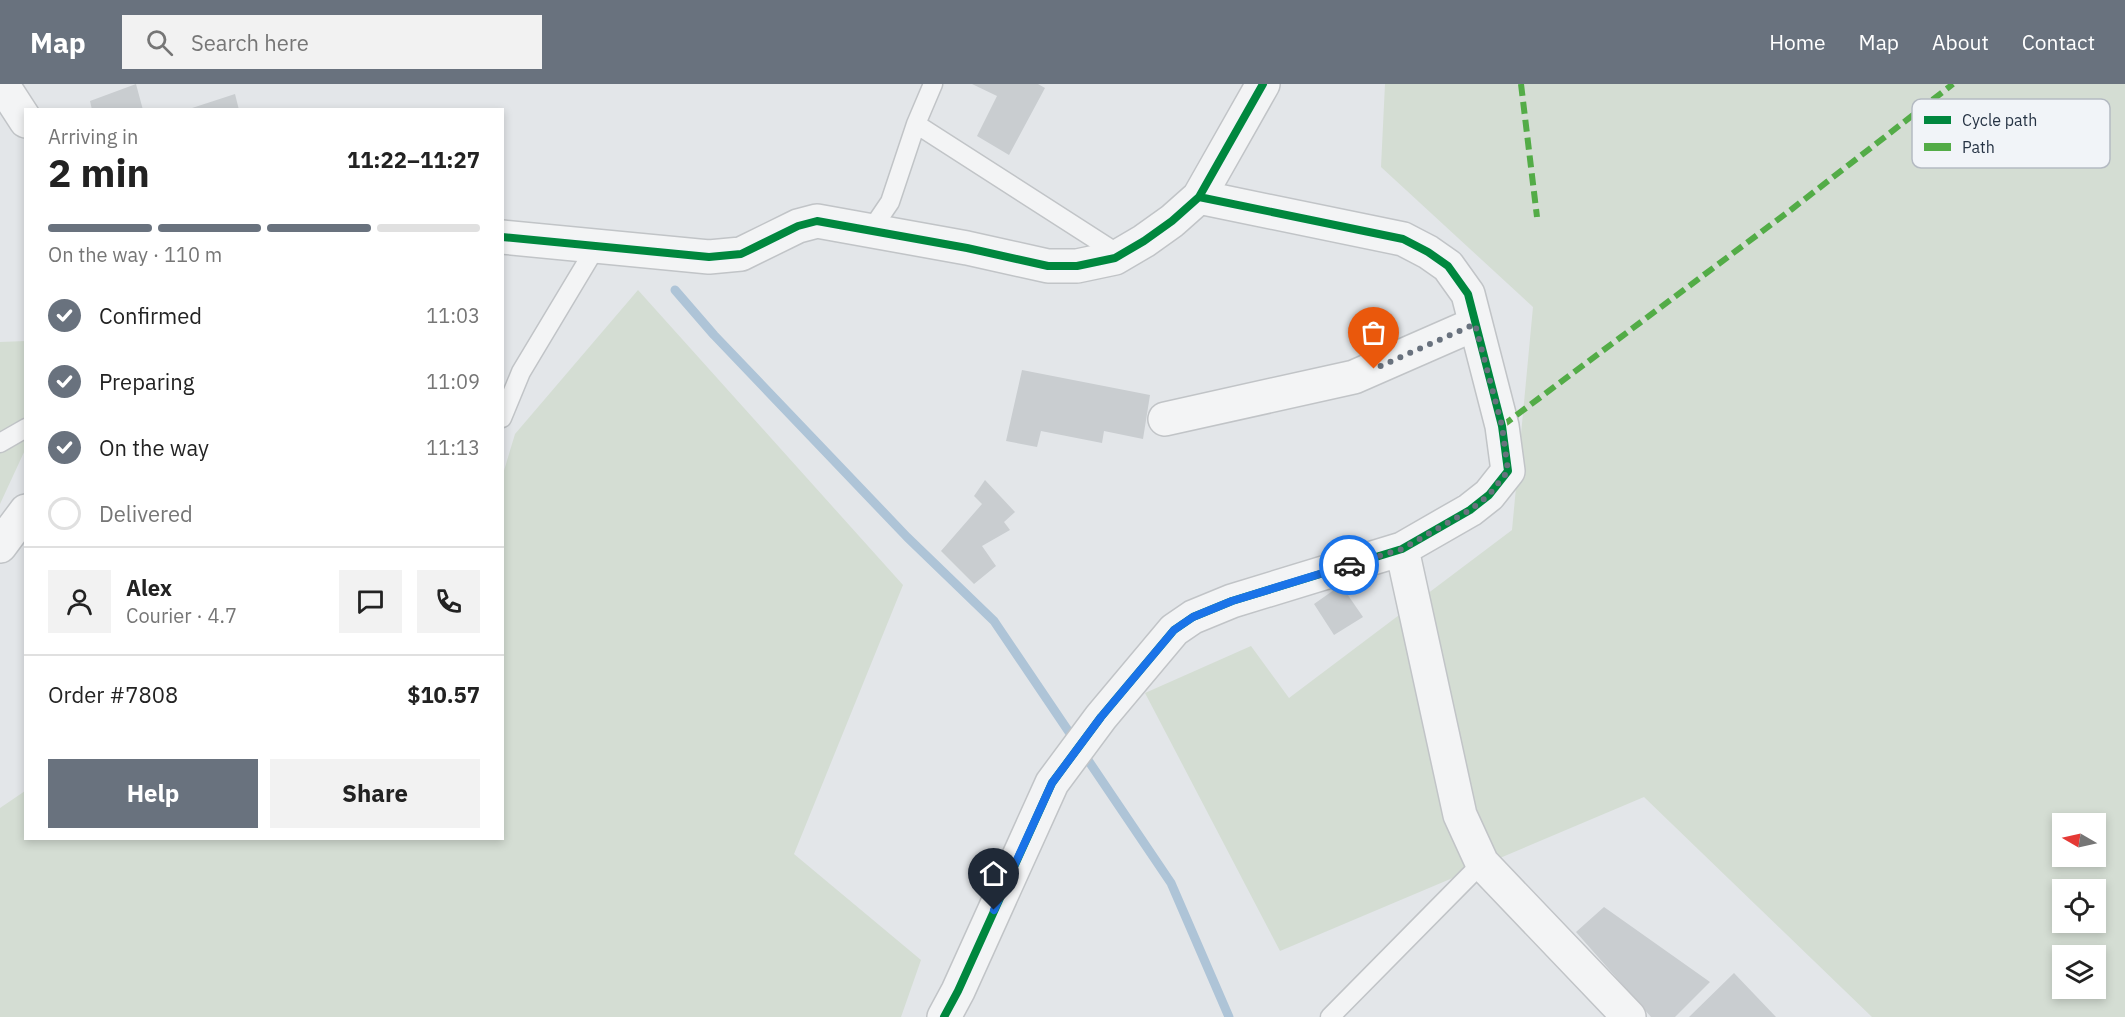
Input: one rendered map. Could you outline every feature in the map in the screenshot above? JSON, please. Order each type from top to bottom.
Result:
[{"type":"street","points":[[2,84],[24,118]]},
{"type":"street","points":[[504,237],[709,257],[741,254],[798,226],[817,221],[1048,266],[1077,266],[1115,258],[1144,242],[1199,197],[1263,84]]},
{"type":"street","points":[[944,1017],[958,991],[1052,783],[1101,717],[1174,630],[1193,617],[1232,601],[1402,549],[1470,510],[1489,495],[1508,471],[1502,426],[1468,294],[1448,266],[1403,239],[1199,197]]},
{"type":"street","points":[[1165,419],[1354,378],[1475,324]]},
{"type":"street","points":[[0,546],[24,514]]},
{"type":"street","points":[[1402,549],[1460,815],[1482,863],[1629,1017]]},
{"type":"lane","points":[[871,230],[890,202],[916,124],[933,84]]},
{"type":"lane","points":[[916,124],[1120,255]]},
{"type":"lane","points":[[504,413],[521,372],[596,247]]},
{"type":"lane","points":[[0,443],[24,429]]},
{"type":"lane","points":[[1330,1017],[1482,863]]},
{"type":"shaded area","points":[[1385,84],[2125,84],[2125,1017],[1872,1017],[1644,797],[1280,951],[1145,693],[1251,646],[1289,698],[1512,530],[1533,307],[1381,167]]},
{"type":"shaded area","points":[[638,290],[903,585],[794,854],[921,960],[901,1017],[0,1017],[0,808],[24,792],[24,840],[504,840],[504,471],[515,434]]},
{"type":"shaded area","points":[[24,341],[24,452],[0,504],[0,342]]},
{"type":"building","points":[[136,84],[142,108],[92,108],[90,101]]},
{"type":"building","points":[[972,84],[1038,84],[1045,88],[1009,155],[977,136],[997,96]]},
{"type":"building","points":[[235,94],[238,108],[192,108]]},
{"type":"building","points":[[1022,370],[1150,395],[1143,439],[1104,431],[1102,443],[1041,431],[1037,447],[1006,441]]},
{"type":"building","points":[[985,480],[1015,512],[1004,522],[1010,530],[982,546],[996,566],[974,584],[941,551],[982,504],[974,496]]},
{"type":"building","points":[[1341,585],[1363,617],[1334,635],[1314,604]]},
{"type":"building","points":[[1604,907],[1710,982],[1675,1017],[1651,1017],[1576,932]]},
{"type":"building","points":[[1734,973],[1776,1017],[1689,1017]]},
{"type":"waterway","points":[[675,290],[714,335],[907,537],[994,621],[1171,883],[1229,1017]]},
{"type":"marked path","points":[[1521,84],[1537,217]]},
{"type":"marked path","points":[[1934,99],[1953,84]]},
{"type":"marked path","points":[[1502,426],[1792,209],[1912,116]]},
{"type":"cycle path","points":[[504,237],[709,257],[741,254],[798,226],[817,221],[967,248],[1048,266],[1077,266],[1115,258],[1172,221],[1199,197],[1263,84]]},
{"type":"cycle path","points":[[944,1017],[958,991],[1052,783],[1101,717],[1174,630],[1193,617],[1232,601],[1402,549],[1470,510],[1489,495],[1508,471],[1502,426],[1468,294],[1448,266],[1403,239],[1199,197]]},
{"type":"way so far","points":[[1349,565],[1402,549],[1470,510],[1489,495],[1508,471],[1502,426],[1475,324],[1374,369]]},
{"type":"route","points":[[994,910],[1052,783],[1101,717],[1174,630],[1193,617],[1232,601],[1349,565]]}]
